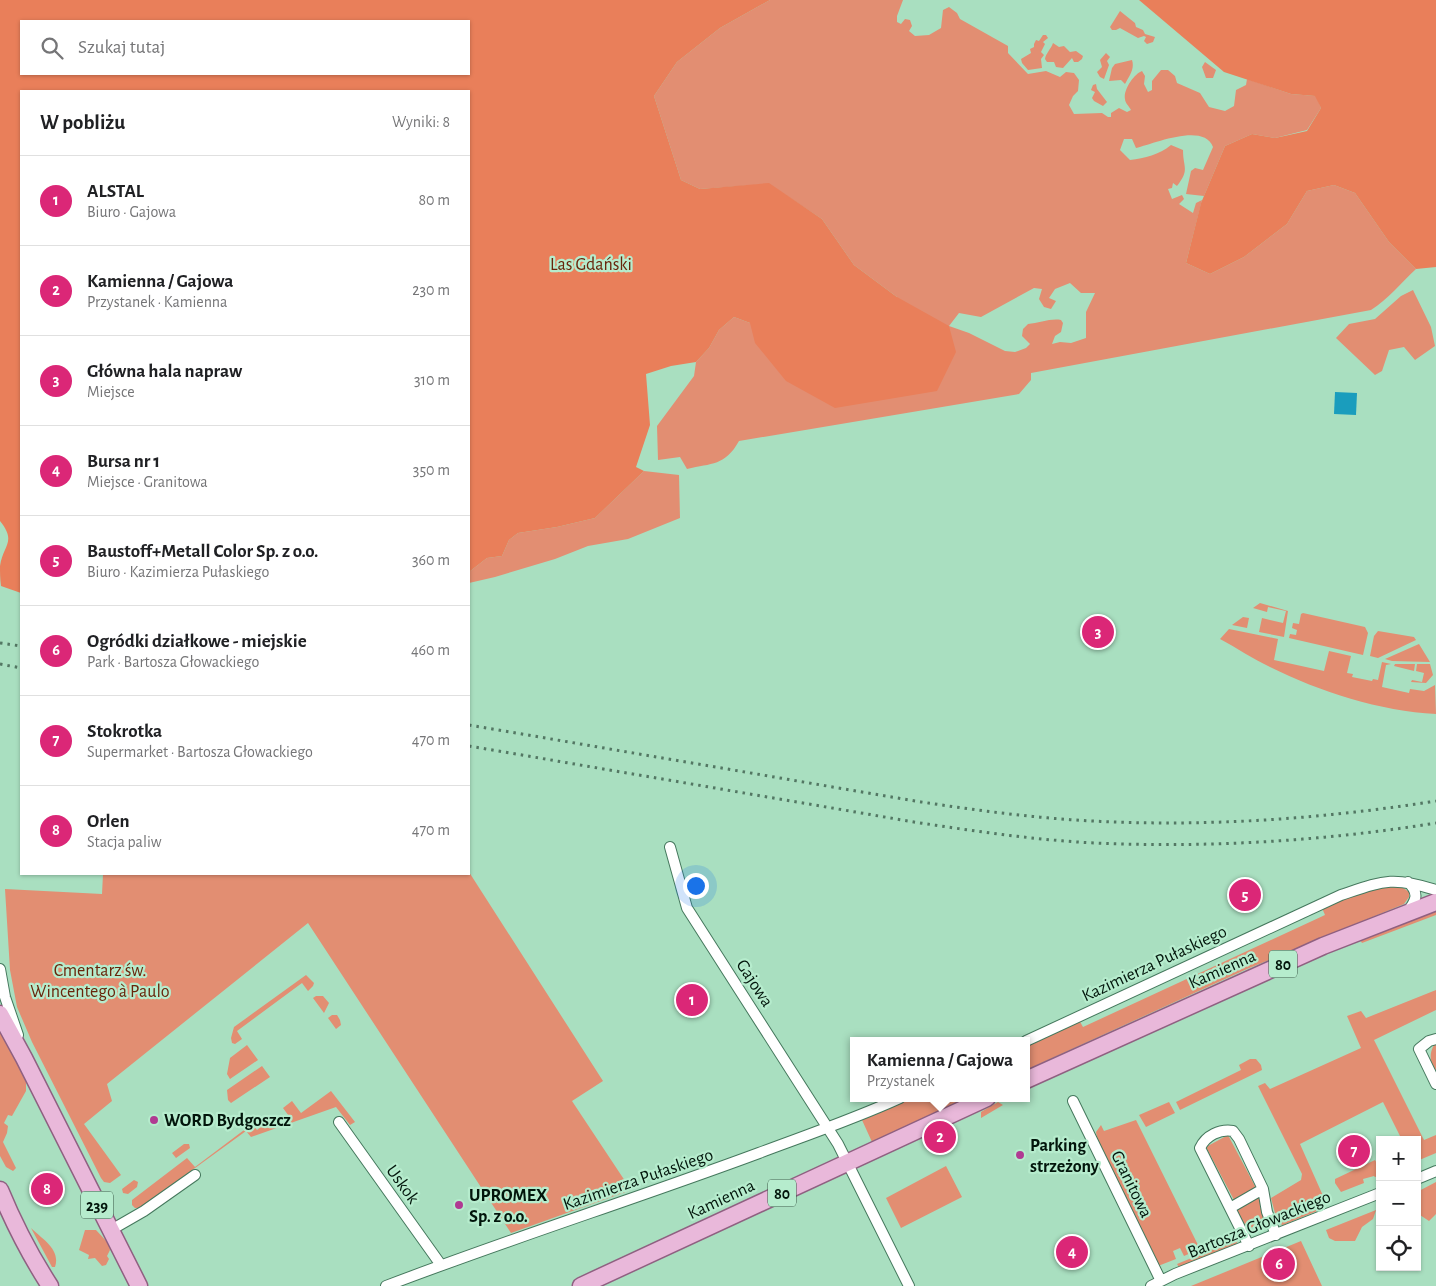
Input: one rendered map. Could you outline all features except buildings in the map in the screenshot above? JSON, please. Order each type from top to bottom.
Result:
[{"type":"main road","name":"Kamienna","points":[[1030,1078],[1323,946],[1436,902]]},
{"type":"main road","name":"239","points":[[0,1014],[139,1286]]},
{"type":"main road","name":"Kamienna","points":[[581,1286],[978,1102]]},
{"type":"main road","points":[[0,1190],[32,1258],[50,1286]]},
{"type":"street","name":"Gajowa","points":[[670,847],[687,908],[829,1128],[848,1162]]},
{"type":"street","name":"Kazimierza Pułaskiego","points":[[1030,1039],[1341,895],[1388,880],[1408,882],[1436,890]]},
{"type":"street","points":[[1407,912],[1413,905],[1417,895],[1416,890],[1408,882]]},
{"type":"street","points":[[0,969],[5,997],[24,1058]]},
{"type":"street","points":[[1436,1039],[1419,1049],[1436,1084]]},
{"type":"street","name":"Granitowa","points":[[1073,1101],[1161,1281]]},
{"type":"street","name":"Kazimierza Pułaskiego","points":[[386,1286],[440,1265],[829,1128],[891,1102]]},
{"type":"street","name":"Uskok","points":[[339,1122],[440,1265]]},
{"type":"street","points":[[1249,1246],[1200,1148],[1204,1140],[1214,1134],[1224,1130],[1234,1131],[1239,1139],[1263,1190],[1267,1212],[1276,1235]]},
{"type":"street","points":[[848,1162],[909,1286]]},
{"type":"street","points":[[1421,1177],[1436,1171]]},
{"type":"street","points":[[111,1230],[144,1211],[195,1175]]},
{"type":"street","points":[[1230,1208],[1263,1190]]},
{"type":"street","name":"Bartosza Głowackiego","points":[[1151,1286],[1376,1195]]},
{"type":"green space","name":"Las Gdański","points":[[0,0],[770,0],[720,28],[677,62],[654,96],[681,180],[700,189],[769,183],[822,219],[854,265],[897,297],[949,326],[956,352],[937,391],[835,408],[786,381],[755,343],[750,323],[734,317],[719,330],[709,348],[696,362],[671,366],[646,374],[650,425],[636,467],[644,471],[595,518],[557,527],[518,533],[509,540],[502,556],[487,558],[470,571],[470,90],[20,90],[20,593],[1,586],[0,566],[8,544],[8,534],[0,521]]},
{"type":"green space","points":[[770,0],[903,0],[897,16],[897,22],[901,24],[905,19],[910,20],[912,26],[909,31],[915,36],[929,35],[941,28],[943,10],[949,7],[957,13],[960,19],[1008,46],[1008,53],[1028,74],[1046,71],[1060,77],[1066,72],[1074,73],[1079,80],[1078,91],[1073,96],[1069,105],[1074,114],[1102,113],[1111,117],[1111,113],[1119,108],[1127,112],[1131,110],[1125,100],[1127,87],[1142,71],[1145,76],[1144,84],[1148,92],[1152,90],[1152,81],[1161,70],[1168,70],[1175,76],[1177,83],[1200,93],[1209,107],[1225,111],[1234,106],[1236,90],[1246,85],[1247,79],[1291,94],[1316,96],[1321,108],[1307,130],[1275,138],[1252,134],[1225,146],[1204,196],[1186,194],[1191,171],[1195,168],[1203,170],[1213,147],[1208,140],[1200,136],[1189,135],[1165,139],[1136,148],[1132,139],[1124,139],[1120,150],[1130,160],[1152,156],[1171,145],[1183,150],[1185,172],[1177,186],[1173,183],[1172,188],[1168,189],[1172,199],[1182,195],[1184,199],[1179,204],[1193,213],[1196,203],[1202,200],[1186,263],[1210,274],[1244,257],[1287,224],[1307,191],[1334,185],[1355,193],[1389,242],[1416,269],[1389,296],[1371,310],[1031,373],[1031,380],[1019,394],[739,441],[734,449],[723,459],[704,466],[687,469],[680,457],[658,460],[657,426],[694,376],[696,362],[709,348],[719,330],[734,317],[750,323],[897,297],[854,265],[822,219],[769,184],[700,189],[681,180],[654,96],[677,62],[720,28]],"holes":[[[1070,283],[1081,293],[1095,293],[1086,312],[1086,338],[1071,343],[1060,342],[1052,344],[1055,336],[1061,332],[1063,323],[1061,320],[1028,324],[1023,329],[1022,336],[1030,344],[1026,348],[1015,352],[1005,351],[969,333],[949,326],[959,313],[981,317],[1034,288],[1042,289],[1039,299],[1044,307],[1051,309],[1056,301],[1049,298],[1055,289]]]},
{"type":"green space","points":[[1139,0],[1436,0],[1436,267],[1416,269],[1389,242],[1355,193],[1334,185],[1307,191],[1287,224],[1244,257],[1210,274],[1186,263],[1201,203],[1225,146],[1252,134],[1275,138],[1307,131],[1321,108],[1315,96],[1291,94],[1224,72]]},
{"type":"green space","points":[[1120,11],[1135,23],[1136,27],[1143,30],[1145,34],[1155,37],[1153,42],[1147,44],[1144,41],[1146,37],[1138,38],[1120,28],[1112,30],[1110,27]]},
{"type":"green space","points":[[1043,35],[1046,35],[1048,38],[1043,42],[1045,44],[1041,52],[1044,55],[1041,59],[1042,68],[1028,70],[1021,59],[1031,53],[1030,49],[1034,47],[1036,40],[1039,41]]},
{"type":"green space","points":[[1053,43],[1059,47],[1064,46],[1070,52],[1076,51],[1083,56],[1082,59],[1074,62],[1072,58],[1063,68],[1056,67],[1054,62],[1047,62],[1045,59]]},
{"type":"green space","points":[[1106,53],[1110,57],[1107,61],[1109,65],[1104,79],[1097,72],[1102,67],[1100,60]]},
{"type":"green space","points":[[1132,60],[1132,69],[1125,84],[1121,80],[1109,81],[1115,64]]},
{"type":"green space","points":[[1205,62],[1216,70],[1213,78],[1206,78],[1202,67]]},
{"type":"green space","points":[[1096,84],[1097,89],[1107,102],[1103,106],[1092,98],[1095,92],[1091,90],[1093,85]]},
{"type":"green space","points":[[1413,290],[1431,327],[1435,346],[1415,360],[1404,347],[1389,350],[1382,371],[1375,375],[1336,338],[1349,324],[1375,319],[1401,296]]},
{"type":"green space","points":[[644,471],[679,475],[680,518],[628,539],[588,546],[555,559],[470,583],[470,571],[487,558],[502,556],[509,540],[518,533],[557,527],[595,518]]},
{"type":"green space","points":[[1260,603],[1288,611],[1284,637],[1259,632],[1262,618],[1283,623],[1286,611],[1268,607],[1267,612],[1253,608]]},
{"type":"green space","points":[[1301,614],[1365,627],[1368,633],[1363,655],[1289,638],[1290,634],[1296,635],[1297,630],[1292,628],[1293,623],[1299,624]]},
{"type":"green space","points":[[1243,617],[1249,618],[1247,628],[1232,625]]},
{"type":"green space","points":[[1229,629],[1278,639],[1274,660],[1324,671],[1329,651],[1351,656],[1347,673],[1353,674],[1352,677],[1372,681],[1373,679],[1378,680],[1382,662],[1391,664],[1386,665],[1382,687],[1409,693],[1410,689],[1424,691],[1435,685],[1436,714],[1393,709],[1351,699],[1289,676],[1220,639]]},
{"type":"green space","points":[[1378,631],[1414,637],[1416,640],[1378,658],[1370,656],[1374,636]]},
{"type":"green space","points":[[1419,644],[1430,662],[1392,661],[1385,659]]},
{"type":"green space","points":[[1395,664],[1415,664],[1414,671],[1394,666]]},
{"type":"green space","points":[[1417,664],[1430,664],[1433,675],[1426,683],[1411,682],[1412,680],[1422,682],[1424,673],[1416,671]]},
{"type":"green space","name":"Cmentarz św. Wincentego à Paulo","points":[[470,874],[603,1081],[572,1101],[631,1190],[511,1233],[308,923],[107,1084],[112,1101],[84,1124],[121,1175],[110,1183],[104,1182],[32,1042],[17,1007],[10,970],[5,889],[102,894],[103,875]]},
{"type":"green space","points":[[1399,885],[1409,892],[1409,897],[1404,904],[1247,969],[1030,1068],[1030,1044],[1079,1020],[1083,1027],[1325,915],[1322,908],[1369,890]]},
{"type":"green space","points":[[1436,910],[1436,915],[1362,943],[1360,940]]},
{"type":"green space","points":[[306,975],[314,983],[308,991],[302,983],[237,1031],[242,1039],[235,1044],[232,1043],[231,1038],[234,1027]]},
{"type":"green space","points":[[1436,990],[1436,1010],[1374,1040],[1424,1140],[1436,1135],[1436,1153],[1421,1159],[1421,1136],[1400,1136],[1383,1102],[1300,1144],[1324,1198],[1276,1217],[1271,1198],[1301,1180],[1302,1174],[1258,1086],[1265,1083],[1270,1089],[1361,1048],[1347,1016],[1361,1011],[1366,1018]]},
{"type":"green space","points":[[323,996],[329,1003],[324,1013],[313,998]]},
{"type":"green space","points":[[332,1015],[337,1015],[340,1020],[341,1025],[336,1029],[328,1018]]},
{"type":"green space","points":[[0,1028],[26,1082],[26,1091],[12,1116],[8,1115],[4,1123],[8,1126],[3,1142],[16,1168],[13,1171],[6,1167],[0,1156]]},
{"type":"green space","points":[[1436,1044],[1436,1073],[1431,1056],[1432,1049]]},
{"type":"green space","points":[[247,1045],[258,1060],[230,1079],[227,1074],[230,1058]]},
{"type":"green space","points":[[1250,1059],[1256,1059],[1261,1065],[1262,1070],[1180,1110],[1176,1102],[1241,1070],[1239,1065]]},
{"type":"green space","points":[[262,1066],[270,1077],[231,1103],[228,1100],[227,1090]]},
{"type":"green space","points":[[331,1091],[355,1122],[350,1125],[336,1107],[251,1137],[246,1131],[140,1208],[135,1208],[132,1205],[132,1200],[187,1158],[195,1167],[252,1124],[257,1130],[267,1122],[270,1126],[291,1119],[283,1108],[292,1101],[301,1113]]},
{"type":"green space","points":[[904,1102],[957,1102],[872,1142],[862,1120]]},
{"type":"green space","points":[[998,1102],[1003,1105],[981,1118],[981,1112]]},
{"type":"green space","points":[[1169,1102],[1175,1113],[1146,1127],[1139,1115]]},
{"type":"green space","points":[[1136,1120],[1200,1249],[1184,1256],[1180,1248],[1173,1251],[1176,1259],[1158,1266],[1097,1138],[1096,1132],[1101,1125],[1104,1131]]},
{"type":"green space","points":[[1228,1135],[1256,1188],[1234,1200],[1206,1147]]},
{"type":"green space","points":[[184,1144],[189,1144],[190,1148],[176,1158],[172,1153]]},
{"type":"green space","points":[[1375,1160],[1376,1162],[1376,1177],[1363,1179],[1364,1183],[1341,1192],[1335,1183],[1335,1179]]},
{"type":"green space","points":[[946,1166],[962,1197],[901,1228],[886,1198]]},
{"type":"green space","points":[[134,1180],[138,1182],[137,1187],[128,1194],[123,1193],[122,1189]]},
{"type":"green space","points":[[1436,1182],[1436,1214],[1429,1221],[1421,1216],[1421,1190]]},
{"type":"green space","points":[[1260,1197],[1260,1207],[1267,1222],[1247,1229],[1236,1208]]},
{"type":"green space","points":[[1320,1206],[1322,1209],[1283,1225],[1277,1223]]},
{"type":"green space","points":[[1376,1210],[1373,1219],[1362,1227],[1355,1241],[1335,1241],[1329,1238],[1326,1230]]},
{"type":"green space","points":[[31,1228],[53,1250],[56,1261],[55,1267],[52,1267]]},
{"type":"green space","points":[[85,1230],[96,1230],[109,1244],[110,1250],[107,1256],[109,1259],[106,1265],[102,1266],[95,1258],[88,1259],[89,1255],[79,1250]]},
{"type":"green space","points":[[1240,1238],[1236,1244],[1179,1267],[1177,1264]]},
{"type":"green space","points":[[1301,1241],[1322,1286],[1191,1286]]},
{"type":"water","points":[[1335,392],[1357,393],[1356,415],[1334,414]]},
{"type":"railway","points":[[0,643],[20,646]]},
{"type":"railway","points":[[0,664],[20,668]]},
{"type":"railway","points":[[470,725],[915,801],[1070,820],[1135,823],[1264,820],[1350,813],[1436,801]]},
{"type":"railway","points":[[470,746],[914,822],[1004,835],[1072,842],[1181,845],[1266,842],[1309,839],[1436,823]]},
{"type":"place","name":"Główna hala napraw","points":[[1098,632]]},
{"type":"place","name":"Baustoff+Metall Color Sp. z o.o.","points":[[1245,895]]},
{"type":"place","name":"ALSTAL","points":[[692,1000]]},
{"type":"place","name":"WORD Bydgoszcz","points":[[154,1120]]},
{"type":"place","name":"Kamienna / Gajowa","points":[[940,1137]]},
{"type":"place","name":"Stokrotka","points":[[1354,1151]]},
{"type":"place","name":"Parking strzeżony","points":[[1020,1155]]},
{"type":"place","name":"Orlen","points":[[47,1189]]},
{"type":"place","name":"UPROMEX Sp. z o.o.","points":[[459,1205]]},
{"type":"place","name":"Bursa nr 1","points":[[1072,1252]]},
{"type":"place","name":"Ogródki działkowe - miejskie","points":[[1279,1264]]}]
